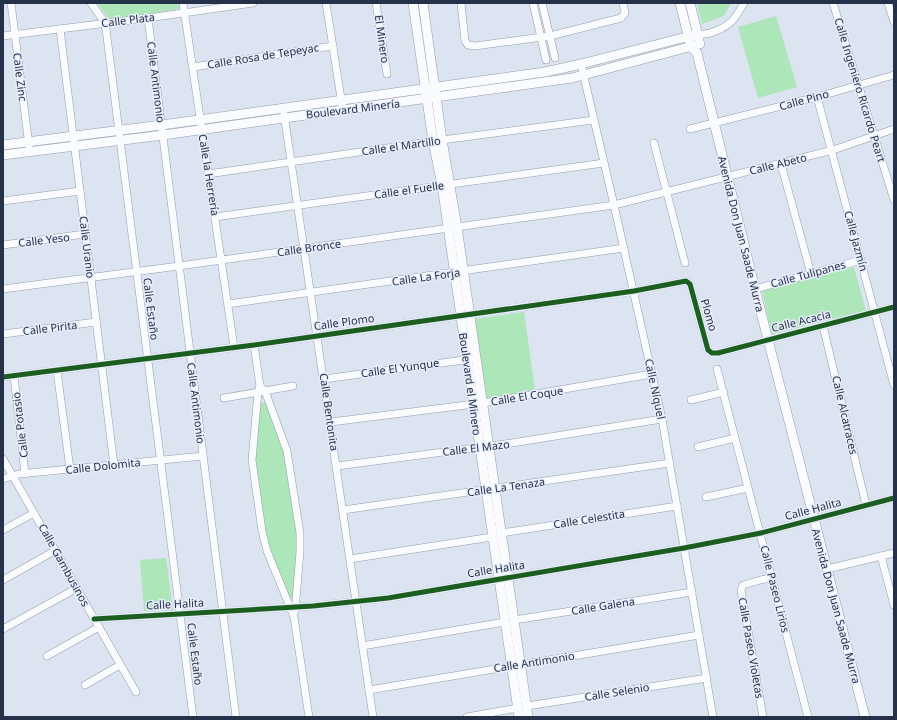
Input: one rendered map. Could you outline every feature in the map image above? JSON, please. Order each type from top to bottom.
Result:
[{"type":"street","name":"Calle Zinc","points":[[11,3],[30,152]]},
{"type":"street","name":"Calle Estaño","points":[[91,3],[104,24],[119,130],[193,717]]},
{"type":"street","name":"Calle la Herrería","points":[[184,3],[234,347]]},
{"type":"street","name":"Calle Plata","points":[[3,36],[104,24],[253,3]]},
{"type":"street","points":[[326,3],[343,110]]},
{"type":"street","name":"El Minero","points":[[376,3],[387,74]]},
{"type":"street","name":"Boulevard el Minero","points":[[413,3],[430,87],[436,98],[438,141]]},
{"type":"street","name":"Boulevard el Minero","points":[[423,3],[430,87],[427,99],[457,227],[459,272],[465,315],[476,358],[483,403],[484,446],[490,489],[492,537],[503,578]]},
{"type":"street","points":[[461,3],[465,41],[468,45],[475,46],[541,38],[621,18],[625,13],[623,3]]},
{"type":"street","points":[[533,3],[546,60]]},
{"type":"street","points":[[542,3],[555,58]]},
{"type":"street","name":"Avenida Don Juan Saade Murra","points":[[680,3],[697,35]]},
{"type":"street","name":"Avenida Don Juan Saade Murra","points":[[690,3],[697,35],[696,48],[726,177],[865,717]]},
{"type":"street","points":[[696,48],[697,35],[723,28],[731,23],[744,3]]},
{"type":"street","name":"Calle Ingeniero Ricardo Peart","points":[[833,3],[894,200]]},
{"type":"street","points":[[888,3],[894,22]]},
{"type":"street","name":"Calle Antimonio","points":[[148,18],[236,717]]},
{"type":"street","name":"Calle Uranio","points":[[60,29],[114,465]]},
{"type":"street","name":"Boulevard Minería","points":[[3,145],[162,125],[544,72],[697,35]]},
{"type":"street","name":"Calle Rosa de Tepeyac","points":[[193,67],[333,46]]},
{"type":"street","name":"Boulevard Minería","points":[[3,155],[202,130],[584,76],[696,48]]},
{"type":"street","name":"Calle Níquel","points":[[581,64],[662,419],[713,717]]},
{"type":"street","name":"Calle Pino","points":[[690,129],[818,97],[894,75]]},
{"type":"street","name":"Calle Jazmín","points":[[818,97],[876,312],[894,385]]},
{"type":"street","name":"Calle Bentonita","points":[[284,108],[373,717]]},
{"type":"street","name":"Calle el Martillo","points":[[208,174],[594,120]]},
{"type":"street","name":"Calle Abeto","points":[[614,205],[833,150],[894,129]]},
{"type":"street","points":[[654,143],[685,263]]},
{"type":"street","name":"Calle el Fuelle","points":[[215,217],[604,163]]},
{"type":"street","points":[[781,164],[811,274]]},
{"type":"street","name":"Boulevard el Minero","points":[[446,185],[447,228],[459,272]]},
{"type":"street","points":[[3,201],[80,191]]},
{"type":"street","name":"Calle Bronce","points":[[3,288],[136,272],[614,205]]},
{"type":"street","name":"Calle Yeso","points":[[3,245],[85,234]]},
{"type":"street","name":"Calle La Forja","points":[[228,304],[624,248]]},
{"type":"street","name":"Calle Tulipanes","points":[[755,289],[861,260]]},
{"type":"street","name":"Calle Plomo","points":[[3,377],[254,345],[634,291],[687,281]]},
{"type":"street","name":"Plomo","points":[[687,281],[690,284],[708,350],[712,353]]},
{"type":"street","name":"Calle Acacia","points":[[712,353],[894,307]]},
{"type":"street","name":"Boulevard el Minero","points":[[465,315],[466,360],[473,405],[484,446]]},
{"type":"street","name":"Calle Pirita","points":[[3,334],[96,322]]},
{"type":"street","name":"Calle Alcatraces","points":[[823,326],[866,505]]},
{"type":"street","points":[[254,345],[261,390],[287,451],[300,533],[300,552],[293,608],[309,717]]},
{"type":"street","name":"Calle El Yunque","points":[[324,379],[476,358]]},
{"type":"street","name":"Calle Paseo Lirios","points":[[717,369],[808,717]]},
{"type":"street","points":[[57,370],[70,469]]},
{"type":"street","name":"Calle El Coque","points":[[331,422],[473,405],[652,374]]},
{"type":"street","name":"Calle Potasio","points":[[14,376],[25,474]]},
{"type":"street","points":[[224,398],[261,390],[294,386]]},
{"type":"street","points":[[261,390],[252,460],[262,532],[267,551],[293,608]]},
{"type":"street","points":[[691,400],[724,392]]},
{"type":"street","name":"Calle El Mazo","points":[[337,466],[512,443],[662,419]]},
{"type":"street","points":[[698,447],[735,438]]},
{"type":"street","name":"Calle Dolomita","points":[[3,479],[13,475],[203,456]]},
{"type":"street","name":"Calle Gambusinos","points":[[3,459],[136,692]]},
{"type":"street","name":"Calle La Tenaza","points":[[343,510],[670,463]]},
{"type":"street","points":[[706,498],[748,488]]},
{"type":"street","name":"Boulevard el Minero","points":[[490,489],[501,533],[503,578],[516,665],[521,711],[528,717]]},
{"type":"street","name":"Calle Halita","points":[[94,619],[293,608],[356,602],[684,548],[761,533],[894,498]]},
{"type":"street","name":"Calle Celestita","points":[[501,533],[677,506]]},
{"type":"street","points":[[3,530],[34,513]]},
{"type":"street","points":[[350,559],[492,537]]},
{"type":"street","points":[[3,580],[56,550]]},
{"type":"street","points":[[827,569],[894,553]]},
{"type":"street","points":[[881,556],[894,605]]},
{"type":"street","name":"Calle Paseo Violetas","points":[[764,717],[741,590],[743,585],[772,577]]},
{"type":"street","points":[[3,629],[77,588]]},
{"type":"street","name":"Calle Galena","points":[[362,646],[692,592]]},
{"type":"street","points":[[47,656],[99,627]]},
{"type":"street","name":"Calle Antimonio","points":[[369,690],[699,634]]},
{"type":"street","points":[[84,685],[120,665]]},
{"type":"street","name":"Calle Selenio","points":[[467,717],[521,711],[707,678]]},
{"type":"green space","points":[[97,3],[178,3],[179,9],[110,20]]},
{"type":"green space","points":[[697,3],[731,3],[724,16],[702,24]]},
{"type":"green space","points":[[776,16],[797,87],[758,98],[738,27]]},
{"type":"green space","points":[[854,267],[866,311],[772,336],[762,290]]},
{"type":"green space","points":[[524,312],[535,390],[487,399],[475,319]]},
{"type":"green space","points":[[267,402],[284,445],[299,542],[296,596],[290,600],[267,542],[255,455],[260,403]]},
{"type":"green space","points":[[166,558],[173,610],[144,611],[140,560]]},
{"type":"cycle path","points":[[3,377],[254,345],[634,291],[686,281],[690,284],[708,350],[712,353],[718,353],[894,307]]},
{"type":"cycle path","points":[[94,619],[313,606],[388,598],[684,548],[761,533],[894,498]]}]
